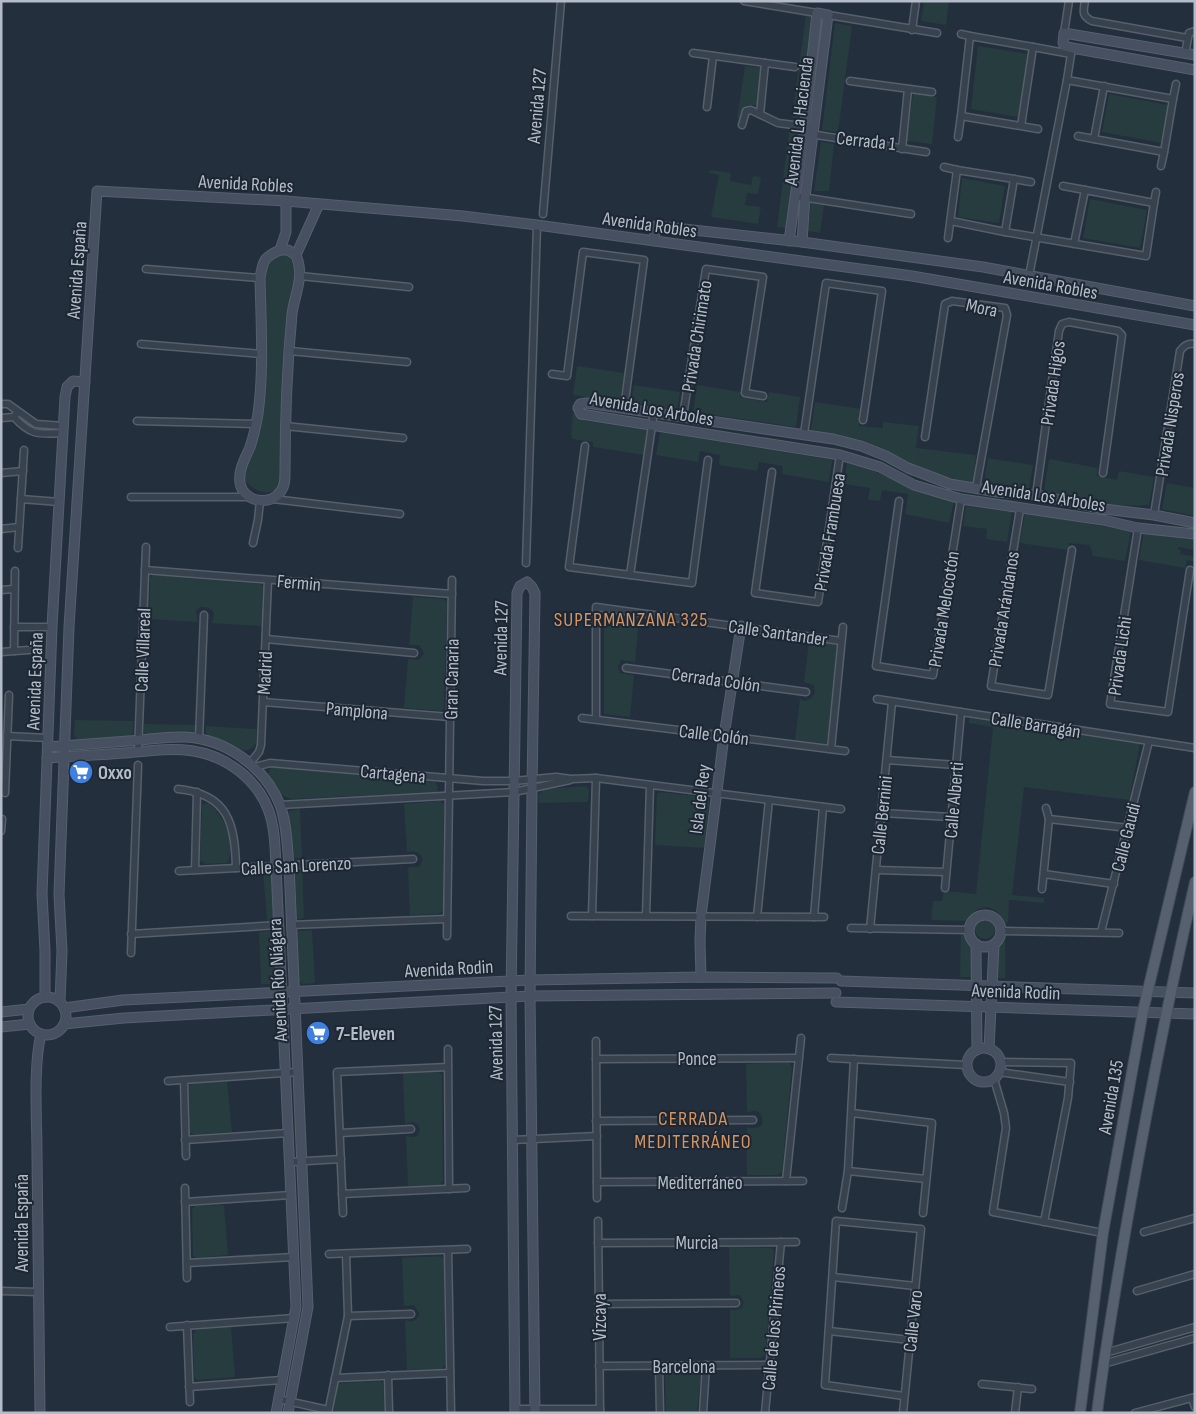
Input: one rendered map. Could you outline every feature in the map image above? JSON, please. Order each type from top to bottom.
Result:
[{"type":"main road","name":"Avenida 135","points":[[1080,1413],[1103,1233],[1143,1011],[1195,792]]},
{"type":"main road","name":"Avenida 135","points":[[1097,1413],[1104,1353],[1140,1149],[1170,991],[1195,882]]},
{"type":"street","name":"Avenida 127","points":[[542,214],[562,1]]},
{"type":"street","points":[[744,1],[937,33]]},
{"type":"street","points":[[912,30],[916,1]]},
{"type":"street","points":[[1069,1],[1063,43],[1072,51]]},
{"type":"street","points":[[1085,1],[1083,12],[1085,17],[1092,21],[1188,38]]},
{"type":"street","points":[[789,241],[805,130],[817,13]]},
{"type":"street","name":"Avenida La Hacienda","points":[[802,242],[805,197],[828,15]]},
{"type":"street","points":[[1185,54],[1189,33],[1195,30]]},
{"type":"street","points":[[1064,33],[1195,56]]},
{"type":"street","points":[[961,34],[1033,47],[1072,51],[1195,70]]},
{"type":"street","points":[[958,137],[970,36]]},
{"type":"street","points":[[1021,126],[1033,47]]},
{"type":"street","points":[[1029,276],[1072,51]]},
{"type":"street","points":[[693,53],[795,67]]},
{"type":"street","points":[[707,107],[713,56]]},
{"type":"street","points":[[742,125],[746,111],[751,110],[760,114],[765,63]]},
{"type":"street","points":[[850,80],[932,92]]},
{"type":"street","points":[[1067,80],[1173,99]]},
{"type":"street","points":[[1161,166],[1176,84]]},
{"type":"street","points":[[1094,139],[1104,86]]},
{"type":"street","name":"Cerrada 1","points":[[760,114],[778,123],[805,130],[902,149],[908,89]]},
{"type":"street","points":[[961,116],[1038,129]]},
{"type":"street","points":[[1078,136],[1164,152]]},
{"type":"street","points":[[902,149],[926,152]]},
{"type":"street","points":[[944,167],[1031,182]]},
{"type":"street","points":[[948,238],[958,170]]},
{"type":"street","points":[[1005,232],[1014,179]]},
{"type":"street","points":[[1063,186],[1154,203]]},
{"type":"street","points":[[1074,244],[1085,190]]},
{"type":"street","name":"Avenida Robles","points":[[97,191],[286,201],[463,216],[537,225],[912,276],[1195,325]]},
{"type":"street","name":"Avenida España","points":[[64,1024],[66,1019],[62,1005],[59,894],[69,627],[97,191]]},
{"type":"street","points":[[951,221],[1036,238],[1146,256],[1156,192]]},
{"type":"street","points":[[795,196],[911,214]]},
{"type":"street","points":[[280,250],[286,232],[286,201]]},
{"type":"street","points":[[273,499],[281,492],[285,483],[285,426],[290,351],[293,312],[300,276],[296,255],[319,204]]},
{"type":"street","points":[[526,563],[537,225]]},
{"type":"street","name":"Avenida Robles","points":[[654,241],[656,226],[802,242],[983,267],[1195,306]]},
{"type":"street","points":[[249,497],[241,485],[240,471],[256,424],[261,354],[260,278],[262,266],[268,256],[280,250],[288,250],[296,255]]},
{"type":"street","points":[[552,374],[567,376],[583,252],[644,260],[624,408]]},
{"type":"street","points":[[146,269],[260,278]]},
{"type":"street","name":"Privada Chirimato","points":[[684,416],[706,269],[763,277],[745,393],[763,396]]},
{"type":"street","points":[[300,276],[409,287]]},
{"type":"street","points":[[804,434],[826,283],[882,291],[863,420]]},
{"type":"street","name":"Mora","points":[[925,437],[945,304],[952,301],[1005,308],[1007,315],[976,488]]},
{"type":"street","name":"Privada Higos","points":[[1036,495],[1059,331],[1062,324],[1069,322],[1118,331],[1122,335],[1103,473]]},
{"type":"street","name":"Privada Nisperos","points":[[1154,515],[1180,351],[1190,343],[1195,344]]},
{"type":"street","points":[[140,344],[261,354]]},
{"type":"street","points":[[290,351],[407,362]]},
{"type":"street","name":"Avenida España","points":[[45,997],[42,894],[52,627],[63,429],[67,387],[74,382],[85,382]]},
{"type":"street","name":"Avenida Los Arboles","points":[[1195,523],[1154,515],[1104,509],[1036,495],[997,492],[950,484],[908,468],[886,456],[861,446],[833,439],[587,403],[580,404],[578,408],[581,414],[840,456],[880,467],[914,485],[960,499],[1103,520],[1138,528],[1195,534]]},
{"type":"street","points":[[1,404],[8,404],[36,424],[63,429]]},
{"type":"street","points":[[1,418],[14,417],[19,411]]},
{"type":"street","points":[[630,575],[654,412]]},
{"type":"street","points":[[14,417],[25,428],[37,434],[63,429]]},
{"type":"street","points":[[137,421],[256,424]]},
{"type":"street","points":[[285,426],[403,438]]},
{"type":"street","points":[[766,443],[768,430]]},
{"type":"street","points":[[585,446],[569,567],[692,583],[708,460]]},
{"type":"street","points":[[18,548],[24,450]]},
{"type":"street","name":"Privada Frambuesa","points":[[772,472],[755,593],[818,602],[840,456]]},
{"type":"street","points":[[880,467],[886,456]]},
{"type":"street","points":[[1,473],[22,471]]},
{"type":"street","points":[[995,504],[997,492]]},
{"type":"street","points":[[131,497],[249,497],[260,501],[273,499],[400,514]]},
{"type":"street","points":[[21,499],[59,502]]},
{"type":"street","name":"Privada Melocotón","points":[[898,501],[876,666],[933,675],[960,499]]},
{"type":"street","points":[[253,543],[260,501]]},
{"type":"street","name":"Privada Arándanos","points":[[1020,508],[991,686],[1048,695],[1072,550]]},
{"type":"street","points":[[1103,520],[1104,509]]},
{"type":"street","points":[[1,529],[19,527]]},
{"type":"street","name":"Privada Lichi","points":[[1138,528],[1110,704],[1168,712],[1190,570]]},
{"type":"street","name":"Calle Villareal","points":[[138,752],[146,547]]},
{"type":"street","name":"Fermin","points":[[145,570],[452,594]]},
{"type":"street","points":[[14,651],[15,571]]},
{"type":"street","name":"Madrid","points":[[253,765],[261,745],[268,580]]},
{"type":"street","name":"Gran Canaria","points":[[449,796],[452,580]]},
{"type":"street","name":"Avenida 127","points":[[515,1411],[511,998],[516,593],[520,586],[527,582],[535,593],[530,996],[535,1411]]},
{"type":"street","points":[[1,590],[14,589]]},
{"type":"street","name":"Calle Santander","points":[[596,719],[596,607],[841,641]]},
{"type":"street","points":[[199,739],[204,615]]},
{"type":"street","name":"Isla del Rey","points":[[702,978],[701,916],[724,736],[741,626]]},
{"type":"street","points":[[14,627],[52,627]]},
{"type":"street","points":[[831,749],[843,627]]},
{"type":"street","points":[[266,639],[414,653]]},
{"type":"street","points":[[1,652],[29,650]]},
{"type":"street","name":"Cerrada Colón","points":[[626,668],[806,692]]},
{"type":"street","points":[[5,793],[7,736],[5,716],[9,695]]},
{"type":"street","name":"Calle Barragán","points":[[876,699],[1195,748]]},
{"type":"street","name":"Pamplona","points":[[263,702],[450,717]]},
{"type":"street","name":"Calle Bernini","points":[[870,929],[892,702]]},
{"type":"street","name":"Calle Alberti","points":[[945,888],[961,712]]},
{"type":"street","name":"Calle Colón","points":[[582,718],[845,751]]},
{"type":"street","points":[[7,736],[48,742]]},
{"type":"street","name":"Avenida Río Niágara","points":[[48,742],[65,746],[169,738],[199,739],[229,750],[253,765],[272,789],[280,805],[286,834],[288,865],[308,1307],[288,1413]]},
{"type":"street","name":"Calle Gaudi","points":[[1101,932],[1149,741]]},
{"type":"street","name":"Avenida Río Niágara","points":[[47,758],[170,749],[196,751],[211,755],[236,768],[251,782],[267,807],[272,822],[276,866],[296,1306],[276,1413]]},
{"type":"street","points":[[887,760],[956,764]]},
{"type":"street","name":"Cartagena","points":[[253,765],[270,763],[449,778],[514,781],[532,784]]},
{"type":"street","points":[[131,953],[138,765]]},
{"type":"street","points":[[592,916],[596,778]]},
{"type":"street","points":[[532,784],[596,778],[841,809]]},
{"type":"street","name":"Cartagena","points":[[280,805],[514,792],[532,784]]},
{"type":"street","points":[[646,916],[650,785]]},
{"type":"street","points":[[178,789],[197,792],[215,802],[227,816],[231,824],[235,845],[236,868]]},
{"type":"street","points":[[195,870],[197,792]]},
{"type":"street","points":[[447,936],[449,796]]},
{"type":"street","points":[[757,916],[769,800]]},
{"type":"street","points":[[814,917],[824,807]]},
{"type":"street","points":[[1042,889],[1049,819],[1046,808]]},
{"type":"street","points":[[882,813],[951,817]]},
{"type":"street","points":[[1049,819],[1128,828]]},
{"type":"street","points":[[1,831],[2,820]]},
{"type":"street","name":"Calle San Lorenzo","points":[[179,871],[413,859]]},
{"type":"street","points":[[876,870],[946,872]]},
{"type":"street","points":[[1044,874],[1114,884]]},
{"type":"street","points":[[983,915],[994,917],[1002,931],[1001,936],[994,945],[988,947],[976,944],[972,940],[969,930],[974,920],[983,915]]},
{"type":"street","points":[[571,916],[824,917]]},
{"type":"street","points":[[291,925],[447,919]]},
{"type":"street","points":[[131,934],[279,925]]},
{"type":"street","points":[[851,928],[969,930]]},
{"type":"street","points":[[1002,931],[1119,933]]},
{"type":"street","points":[[976,944],[977,1050]]},
{"type":"street","points":[[989,1049],[994,945]]},
{"type":"street","name":"Avenida Rodin","points":[[62,1005],[123,1000],[530,980],[702,978],[790,978],[1195,993]]},
{"type":"street","points":[[790,978],[790,993]]},
{"type":"street","name":"Avenida Rodin","points":[[64,1024],[124,1018],[530,996],[790,993],[836,998],[991,1007],[1195,1014]]},
{"type":"street","points":[[62,1005],[50,997],[45,997],[35,1001],[28,1014],[32,1028],[41,1034],[51,1034],[61,1029],[64,1024]]},
{"type":"street","points":[[1,1012],[29,1009]]},
{"type":"street","points":[[1,1027],[30,1024]]},
{"type":"street","name":"Avenida España","points":[[40,1413],[37,1086],[41,1034]]},
{"type":"street","points":[[786,1181],[801,1038]]},
{"type":"street","points":[[596,1041],[597,1198]]},
{"type":"street","points":[[448,1049],[449,1189]]},
{"type":"street","points":[[1070,1082],[997,1076],[985,1082],[976,1081],[968,1073],[966,1065],[970,1055],[977,1050],[989,1049],[996,1053],[1001,1062],[997,1076],[1006,1128],[992,1212],[1103,1233]]},
{"type":"street","name":"Ponce","points":[[596,1059],[799,1058]]},
{"type":"street","points":[[831,1058],[966,1065]]},
{"type":"street","points":[[842,1208],[848,1171],[854,1059]]},
{"type":"street","points":[[1001,1062],[1071,1063],[1070,1082],[1044,1222]]},
{"type":"street","points":[[343,1213],[337,1072],[448,1067]]},
{"type":"street","points":[[168,1081],[298,1072]]},
{"type":"street","points":[[184,1080],[186,1156]]},
{"type":"street","points":[[852,1113],[932,1123],[923,1213]]},
{"type":"street","points":[[596,1122],[753,1120]]},
{"type":"street","points":[[340,1132],[411,1129]]},
{"type":"street","points":[[185,1140],[288,1133]]},
{"type":"street","points":[[513,1140],[596,1136]]},
{"type":"street","points":[[290,1162],[341,1159]]},
{"type":"street","points":[[848,1171],[926,1178]]},
{"type":"street","name":"Mediterráneo","points":[[597,1182],[803,1181]]},
{"type":"street","points":[[185,1188],[187,1278]]},
{"type":"street","points":[[342,1194],[466,1188]]},
{"type":"street","points":[[186,1202],[291,1196]]},
{"type":"street","points":[[1144,1232],[1195,1218]]},
{"type":"street","name":"Vizcaya","points":[[598,1221],[600,1411]]},
{"type":"street","name":"Calle Varo","points":[[833,1277],[836,1221],[920,1229],[903,1413]]},
{"type":"street","name":"Calle de los Pirineos","points":[[764,1413],[781,1242]]},
{"type":"street","name":"Murcia","points":[[598,1243],[796,1242]]},
{"type":"street","points":[[329,1254],[467,1249]]},
{"type":"street","points":[[448,1250],[451,1413]]},
{"type":"street","points":[[278,1399],[328,1412],[348,1316],[346,1254]]},
{"type":"street","points":[[187,1263],[294,1257]]},
{"type":"street","points":[[1137,1291],[1195,1274]]},
{"type":"street","points":[[904,1396],[825,1385],[833,1277],[915,1286]]},
{"type":"street","points":[[1,1291],[38,1292]]},
{"type":"street","points":[[599,1304],[736,1302]]},
{"type":"street","points":[[348,1316],[411,1314]]},
{"type":"street","points":[[170,1327],[294,1318]]},
{"type":"street","points":[[187,1325],[190,1402]]},
{"type":"street","points":[[1104,1353],[1195,1327]]},
{"type":"street","points":[[829,1331],[910,1340]]},
{"type":"street","points":[[1103,1364],[1195,1338]]},
{"type":"street","points":[[1128,1346],[1130,1356]]},
{"type":"street","points":[[703,1413],[706,1365]]},
{"type":"street","name":"Barcelona","points":[[599,1366],[769,1365]]},
{"type":"street","points":[[659,1366],[660,1413]]},
{"type":"street","points":[[335,1378],[450,1373]]},
{"type":"street","points":[[388,1376],[389,1413]]},
{"type":"street","points":[[190,1387],[282,1380]]},
{"type":"street","points":[[982,1384],[1032,1389]]},
{"type":"street","points":[[1015,1413],[1018,1387]]},
{"type":"street","points":[[1135,1413],[1194,1398],[1195,1407]]},
{"type":"street","points":[[515,1411],[600,1411]]},
{"type":"green space","points":[[924,1],[949,1],[946,25],[921,21]]},
{"type":"green space","points":[[806,15],[816,17],[802,119],[792,117]]},
{"type":"green space","points":[[835,23],[852,26],[838,132],[822,130]]},
{"type":"green space","points":[[978,46],[1028,54],[1018,117],[971,109]]},
{"type":"green space","points":[[745,66],[763,68],[758,105],[743,107],[739,119],[737,119]]},
{"type":"green space","points":[[913,94],[937,97],[932,144],[907,141]]},
{"type":"green space","points":[[1109,94],[1168,105],[1162,143],[1102,132]]},
{"type":"green space","points":[[789,131],[799,134],[790,229],[777,227]]},
{"type":"green space","points":[[821,142],[834,144],[829,191],[814,191]]},
{"type":"green space","points":[[710,170],[731,173],[730,181],[751,185],[753,176],[761,177],[758,194],[747,193],[745,205],[761,207],[758,224],[711,217],[719,175],[709,173]]},
{"type":"green space","points":[[962,178],[1005,186],[999,223],[958,217]]},
{"type":"green space","points":[[1090,199],[1147,210],[1140,248],[1083,238]]},
{"type":"green space","points":[[811,203],[824,205],[820,233],[808,231]]},
{"type":"green space","points":[[286,252],[300,260],[295,294],[282,483],[277,491],[266,492],[253,488],[242,477],[255,444],[266,294],[266,268],[269,258]]},
{"type":"green space","points":[[577,366],[624,373],[620,402],[573,395]]},
{"type":"green space","points":[[634,385],[680,392],[677,410],[631,403]]},
{"type":"green space","points":[[697,385],[741,392],[740,397],[767,402],[769,392],[800,397],[796,427],[693,412]]},
{"type":"green space","points":[[815,402],[861,409],[859,426],[883,428],[883,422],[919,426],[916,448],[976,455],[973,484],[930,472],[860,440],[811,431]]},
{"type":"green space","points":[[573,413],[585,421],[648,430],[644,455],[593,447],[593,442],[572,439]]},
{"type":"green space","points":[[660,432],[832,460],[829,482],[782,474],[783,466],[759,462],[757,471],[719,465],[720,455],[700,451],[698,462],[656,455]]},
{"type":"green space","points":[[988,458],[1033,465],[1029,490],[984,483]]},
{"type":"green space","points":[[1049,459],[1098,468],[1097,476],[1117,480],[1119,471],[1154,477],[1149,505],[1109,504],[1044,490]]},
{"type":"green space","points":[[847,461],[926,493],[954,501],[949,523],[905,514],[908,494],[882,490],[880,501],[868,500],[870,488],[844,484]]},
{"type":"green space","points":[[1167,483],[1195,488],[1195,516],[1162,509]]},
{"type":"green space","points":[[966,506],[1012,512],[1007,542],[986,539],[987,529],[963,526]]},
{"type":"green space","points":[[1025,513],[1131,531],[1125,561],[1093,556],[1090,545],[1069,543],[1068,550],[1020,543]]},
{"type":"green space","points":[[1144,531],[1195,539],[1195,550],[1178,547],[1178,550],[1181,550],[1180,554],[1195,557],[1195,562],[1187,560],[1185,568],[1139,560]]},
{"type":"green space","points":[[153,575],[260,584],[263,587],[262,626],[211,623],[214,616],[213,610],[204,607],[200,607],[196,611],[198,622],[149,619],[150,578]]},
{"type":"green space","points":[[413,597],[443,599],[447,602],[444,708],[441,711],[404,708],[408,659],[419,660],[424,654],[419,645],[409,645]]},
{"type":"green space","points":[[609,614],[639,618],[635,662],[621,660],[618,667],[620,673],[634,675],[630,717],[604,714],[604,618]]},
{"type":"green space","points":[[809,642],[837,645],[827,744],[795,740],[800,699],[805,701],[810,699],[815,693],[814,685],[804,682]]},
{"type":"green space","points":[[969,718],[1140,744],[1129,800],[1024,787],[1012,895],[1044,898],[1044,903],[1009,900],[1008,922],[1005,923],[996,911],[986,907],[976,911],[966,921],[931,920],[933,901],[942,901],[944,891],[976,894],[993,727],[969,723]]},
{"type":"green space","points":[[75,720],[133,721],[133,733],[129,736],[78,739],[74,736]]},
{"type":"green space","points":[[144,724],[196,725],[195,731],[192,734],[169,733],[147,735],[144,732]]},
{"type":"green space","points":[[206,726],[257,729],[256,743],[249,749],[239,749],[208,736]]},
{"type":"green space","points":[[273,767],[435,782],[438,787],[437,791],[434,792],[291,799],[282,795],[268,775]]},
{"type":"green space","points":[[586,786],[589,790],[588,802],[539,803],[538,795],[545,789]]},
{"type":"green space","points":[[660,792],[704,797],[709,801],[705,848],[655,845],[657,794]]},
{"type":"green space","points":[[441,801],[444,805],[443,910],[438,914],[410,915],[408,867],[418,867],[421,864],[422,858],[418,853],[407,852],[404,804]]},
{"type":"green space","points":[[209,803],[218,813],[229,835],[230,858],[227,863],[205,864],[200,860],[202,804]]},
{"type":"green space","points":[[300,809],[302,858],[295,858],[288,815],[289,811]]},
{"type":"green space","points":[[270,870],[273,873],[275,918],[267,921],[263,871]]},
{"type":"green space","points":[[302,870],[304,918],[298,919],[295,917],[294,872]]},
{"type":"green space","points":[[985,919],[992,922],[995,929],[992,936],[985,939],[978,936],[975,929],[978,922]]},
{"type":"green space","points":[[312,930],[315,983],[303,984],[297,979],[295,934],[298,931]]},
{"type":"green space","points":[[271,931],[275,934],[278,979],[272,984],[261,984],[259,932]]},
{"type":"green space","points":[[961,933],[963,933],[972,946],[973,977],[960,977]]},
{"type":"green space","points":[[1005,935],[1005,978],[996,978],[996,947]]},
{"type":"green space","points":[[789,1062],[792,1067],[782,1172],[778,1175],[747,1175],[747,1127],[753,1128],[762,1125],[762,1117],[757,1111],[747,1113],[746,1064]]},
{"type":"green space","points":[[439,1072],[442,1075],[443,1181],[439,1185],[408,1186],[406,1135],[416,1136],[420,1130],[416,1123],[405,1124],[403,1073]]},
{"type":"green space","points":[[227,1081],[232,1132],[194,1135],[190,1132],[189,1087],[192,1083]]},
{"type":"green space","points":[[224,1205],[228,1255],[196,1258],[193,1255],[192,1210],[195,1206]]},
{"type":"green space","points":[[729,1247],[771,1248],[774,1251],[765,1355],[761,1358],[730,1358],[730,1309],[737,1310],[742,1306],[743,1301],[739,1295],[730,1296]]},
{"type":"green space","points":[[441,1256],[444,1260],[445,1365],[441,1369],[407,1370],[405,1320],[414,1321],[419,1313],[414,1305],[404,1306],[402,1258]]},
{"type":"green space","points":[[231,1326],[235,1377],[197,1380],[194,1377],[193,1334],[197,1330]]},
{"type":"green space","points":[[698,1370],[701,1374],[697,1413],[666,1413],[665,1373],[669,1371]]},
{"type":"green space","points":[[380,1381],[383,1383],[385,1413],[333,1413],[338,1385],[342,1383]]},
{"type":"place","name":"Oxxo","points":[[81,772]]},
{"type":"place","name":"7-Eleven","points":[[318,1033]]},
{"type":"district","name":"SUPERMANZANA 325","points":[[631,619]]},
{"type":"district","name":"CERRADA MEDITERRÁNEO","points":[[693,1130]]}]
